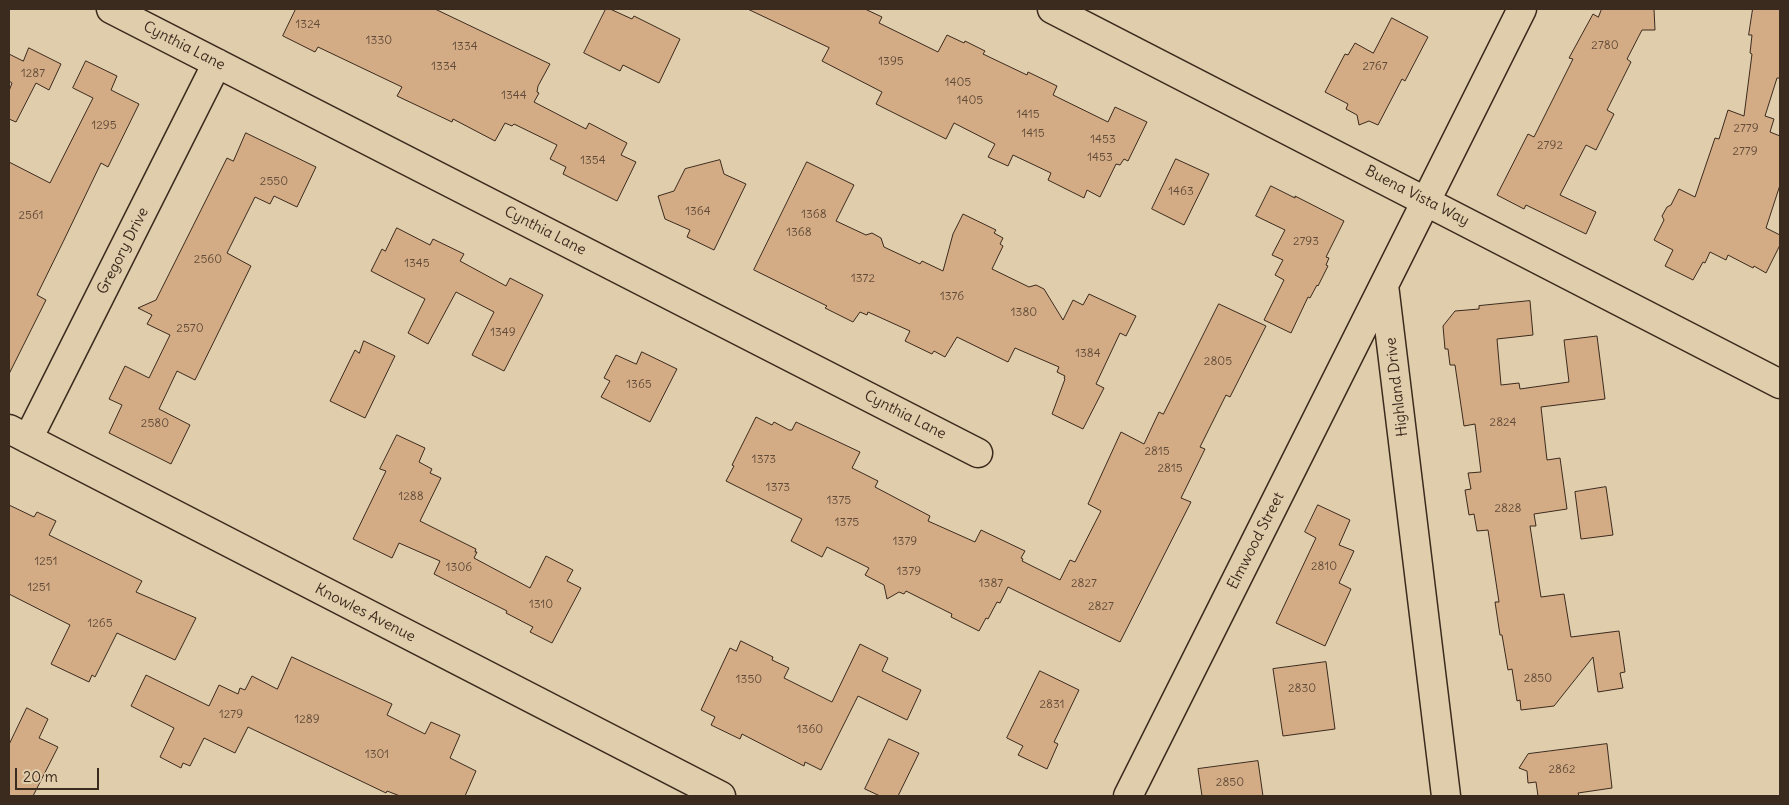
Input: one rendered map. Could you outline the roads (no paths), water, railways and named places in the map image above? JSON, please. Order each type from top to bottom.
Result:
[{"type":"street","name":"Cynthia Lane","points":[[111,9],[978,453]]},
{"type":"street","name":"Buena Vista Way","points":[[1052,9],[1780,384]]},
{"type":"street","points":[[1384,285],[1522,9]]},
{"type":"street","name":"Gregory Drive","points":[[19,434],[217,63]]},
{"type":"street","name":"Elmwood Street","points":[[1128,796],[1384,285]]},
{"type":"street","name":"Highland Drive","points":[[1384,285],[1446,796]]},
{"type":"street","name":"Knowles Avenue","points":[[19,434],[721,796]]}]
